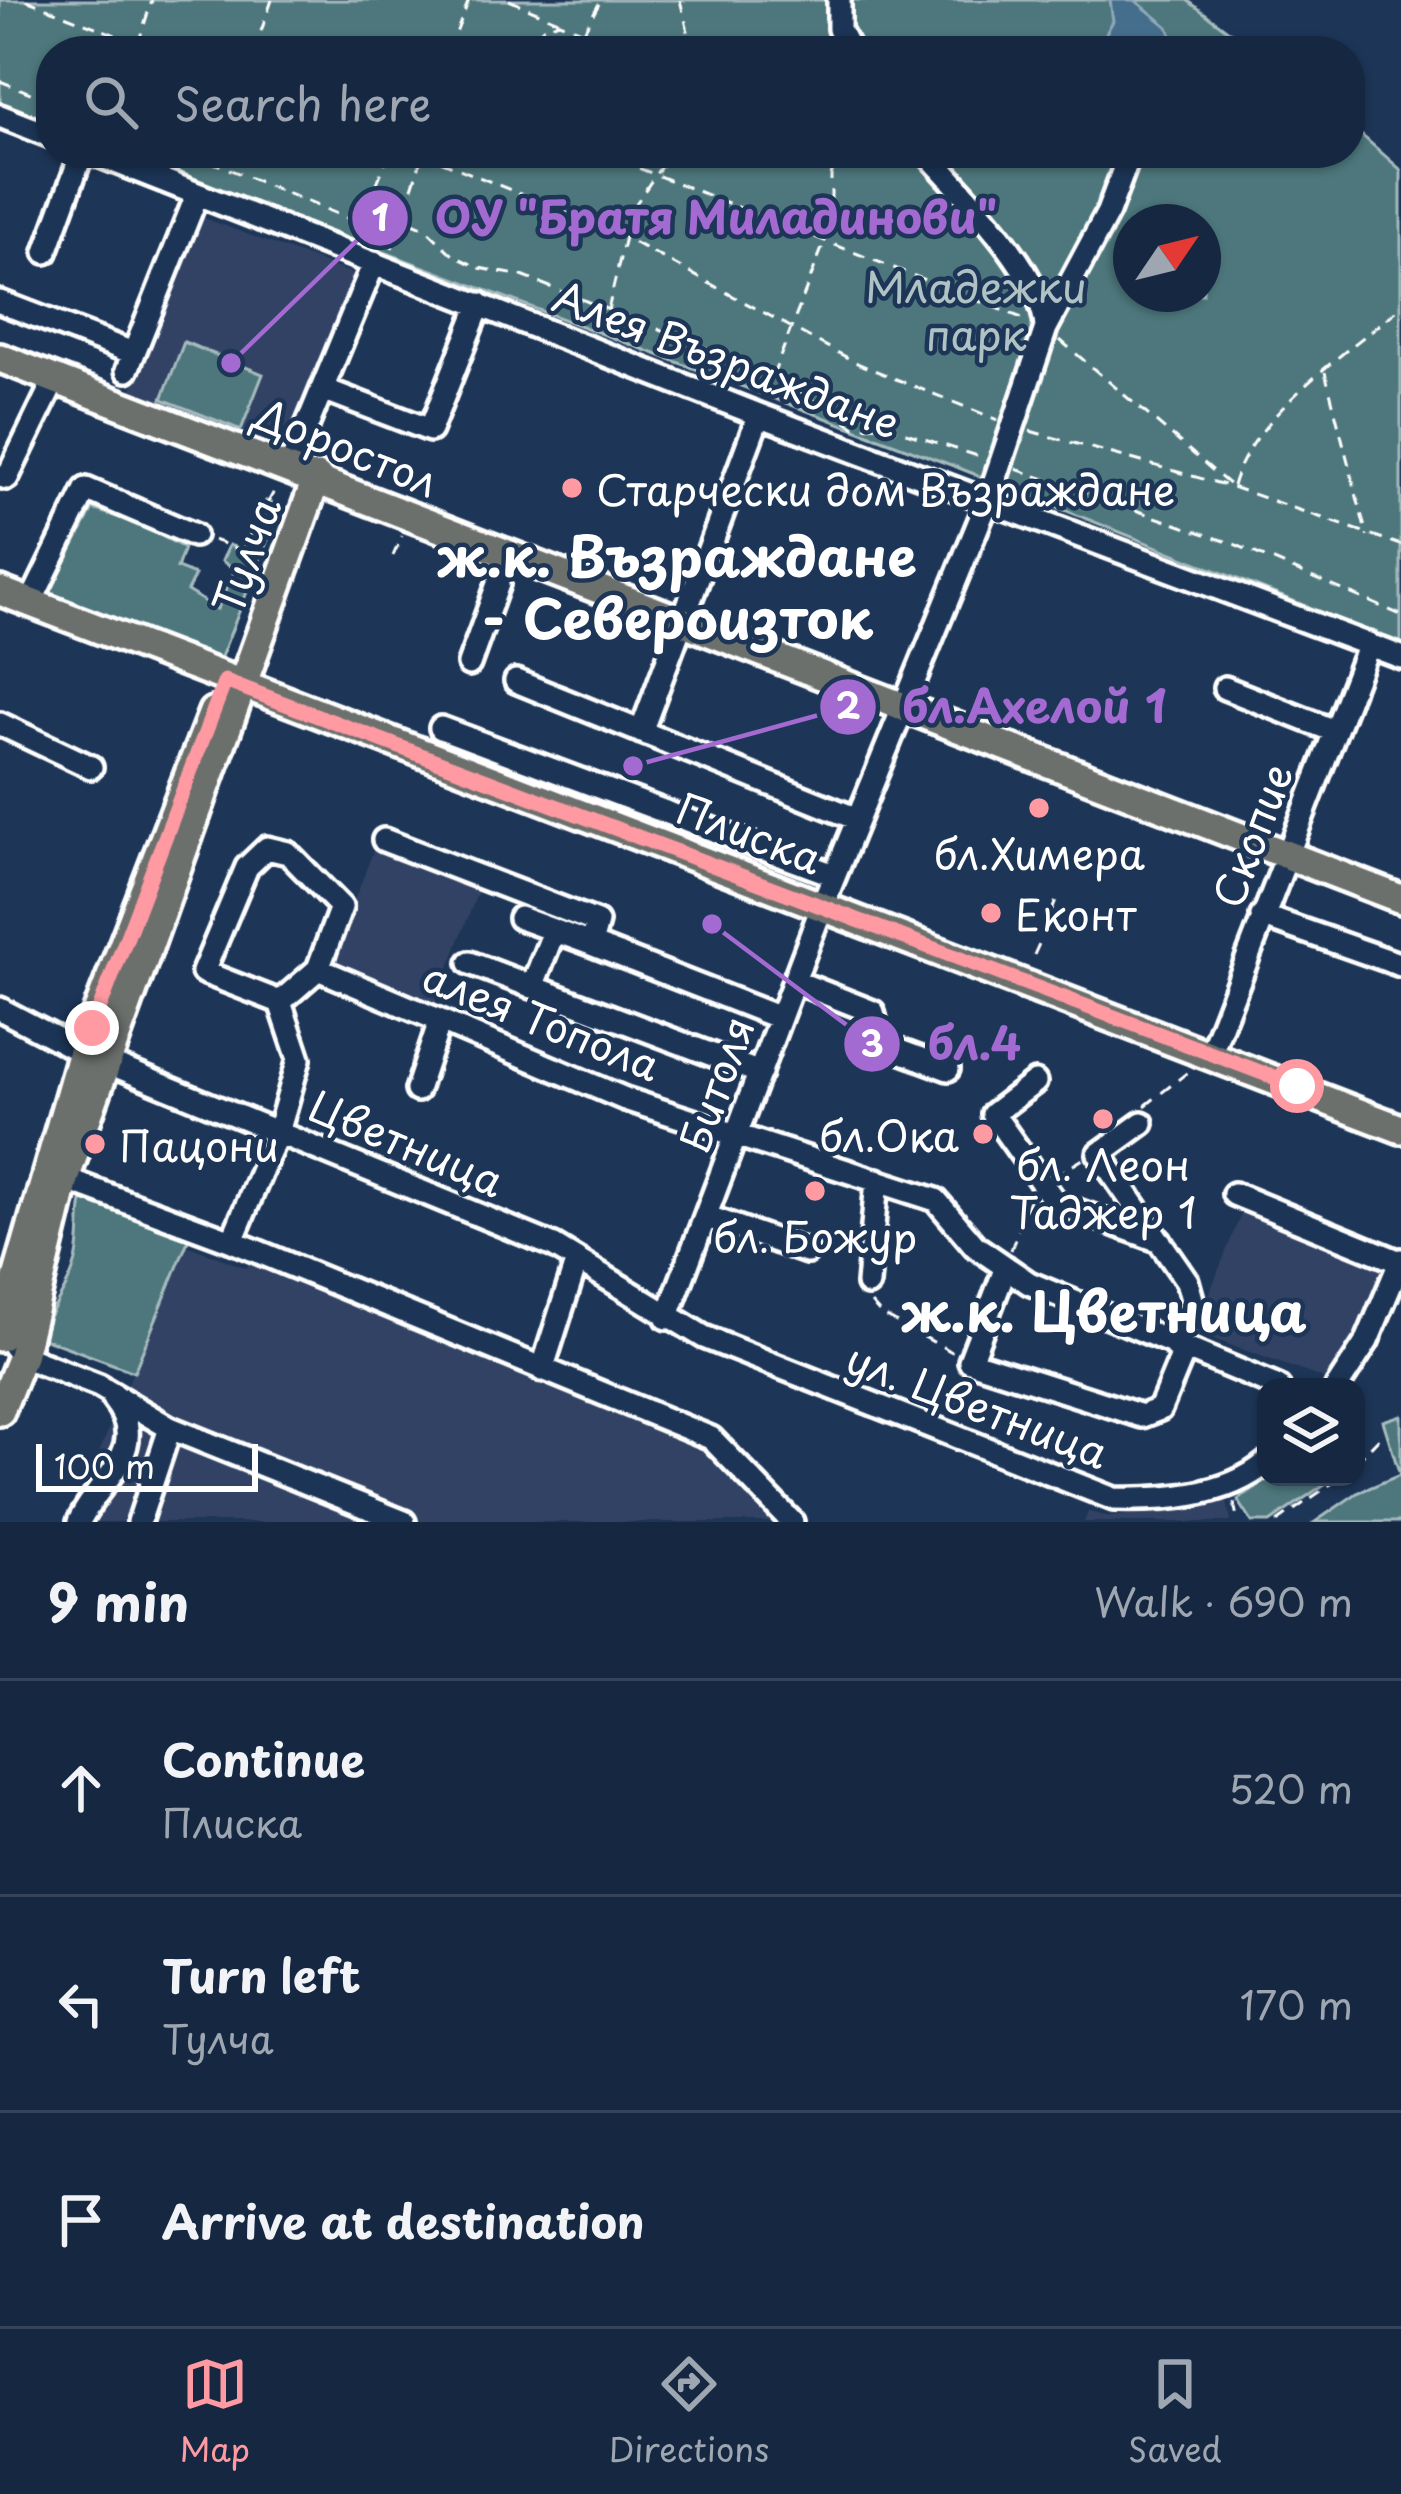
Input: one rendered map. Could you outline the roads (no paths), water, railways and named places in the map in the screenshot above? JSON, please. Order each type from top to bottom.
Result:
[{"type":"main road","name":"Доростол","points":[[0,358],[1401,898]]},
{"type":"main road","name":"Тулча","points":[[1,1334],[94,1057],[233,684],[303,472]]},
{"type":"main road","name":"Плиска","points":[[10,602],[823,904],[1401,1129]]},
{"type":"main road","name":"Тулча","points":[[0,1412],[94,1057]]},
{"type":"street","points":[[839,0],[842,36]]},
{"type":"street","points":[[0,116],[36,130]]},
{"type":"street","points":[[46,253],[77,168]]},
{"type":"street","name":"Алея Възраждане","points":[[130,168],[759,415],[1401,657]]},
{"type":"street","points":[[940,168],[1045,306],[1046,328]]},
{"type":"street","name":"Битоля","points":[[667,1318],[834,875],[908,707],[989,498],[1046,328],[1108,212],[1124,168]]},
{"type":"street","points":[[0,302],[130,362],[197,195]]},
{"type":"street","points":[[303,472],[323,389],[379,265]]},
{"type":"street","points":[[323,389],[430,430],[480,304]]},
{"type":"street","points":[[0,476],[7,478],[55,379]]},
{"type":"street","points":[[641,732],[759,415]]},
{"type":"street","points":[[10,602],[86,489],[194,535]]},
{"type":"street","points":[[469,664],[498,584]]},
{"type":"street","name":"Скопие","points":[[1210,1055],[1369,644]]},
{"type":"street","points":[[516,681],[857,819]]},
{"type":"street","points":[[1225,688],[1334,731]]},
{"type":"street","points":[[0,724],[91,767]]},
{"type":"street","points":[[441,728],[834,875]]},
{"type":"street","points":[[384,840],[597,922],[591,944]]},
{"type":"street","points":[[267,848],[288,854],[341,907],[318,969],[280,1002],[203,972],[248,867],[267,848]]},
{"type":"street","points":[[1262,916],[1401,965]]},
{"type":"street","points":[[520,918],[780,1018]]},
{"type":"street","points":[[532,987],[554,931]]},
{"type":"street","points":[[470,963],[760,1073]]},
{"type":"street","name":"алея Топола","points":[[318,969],[625,1099],[936,1200],[974,1246],[1029,1283],[1257,1379]]},
{"type":"street","points":[[794,981],[873,1012],[881,1044],[948,1069]]},
{"type":"street","points":[[232,1241],[279,1129],[299,1059],[280,1002]]},
{"type":"street","name":"Цветница","points":[[0,1009],[94,1057],[279,1129],[577,1260],[667,1318]]},
{"type":"street","points":[[417,1090],[440,1021]]},
{"type":"street","points":[[1035,1082],[993,1114],[1056,1203],[1160,1241]]},
{"type":"street","points":[[1006,1267],[970,1361],[1142,1416],[1160,1409],[1193,1304],[1187,1281],[1099,1154],[1142,1123]]},
{"type":"street","points":[[65,1179],[232,1241],[711,1438],[792,1522]]},
{"type":"street","points":[[868,1284],[877,1180]]},
{"type":"street","points":[[1234,1194],[1400,1261],[1367,1342],[1342,1378]]},
{"type":"street","points":[[708,1216],[807,1252]]},
{"type":"street","points":[[542,1370],[577,1260]]},
{"type":"street","name":"ул. Цветница","points":[[667,1318],[1114,1499],[1181,1497],[1229,1484],[1257,1468]]},
{"type":"street","points":[[1,1334],[13,1362],[99,1386],[170,1428],[404,1522]]},
{"type":"street","points":[[79,1522],[113,1476],[128,1443],[124,1415],[99,1386]]},
{"type":"street","points":[[139,1522],[170,1428]]},
{"type":"place","name":"ОУ \"Братя Миладинови\"","points":[[231,363]]},
{"type":"place","name":"Старчески дом Възраждане","points":[[572,488]]},
{"type":"place","name":"бл.Ахелой 1","points":[[633,766]]},
{"type":"place","name":"бл.Химера","points":[[1039,808]]},
{"type":"place","name":"Еконт","points":[[991,913]]},
{"type":"place","name":"бл.4","points":[[712,924]]},
{"type":"place","name":"бл. Леон Таджер 1","points":[[1103,1119]]},
{"type":"place","name":"бл.Ока","points":[[983,1134]]},
{"type":"place","name":"Пацони","points":[[95,1144]]},
{"type":"place","name":"бл. Божур","points":[[815,1191]]},
{"type":"district","name":"ж.к. Възраждане - Североизток","points":[[677,585]]},
{"type":"district","name":"ж.к. Цветница","points":[[1104,1309]]},
{"type":"park label","name":"Младежки парк","points":[[976,309]]}]
